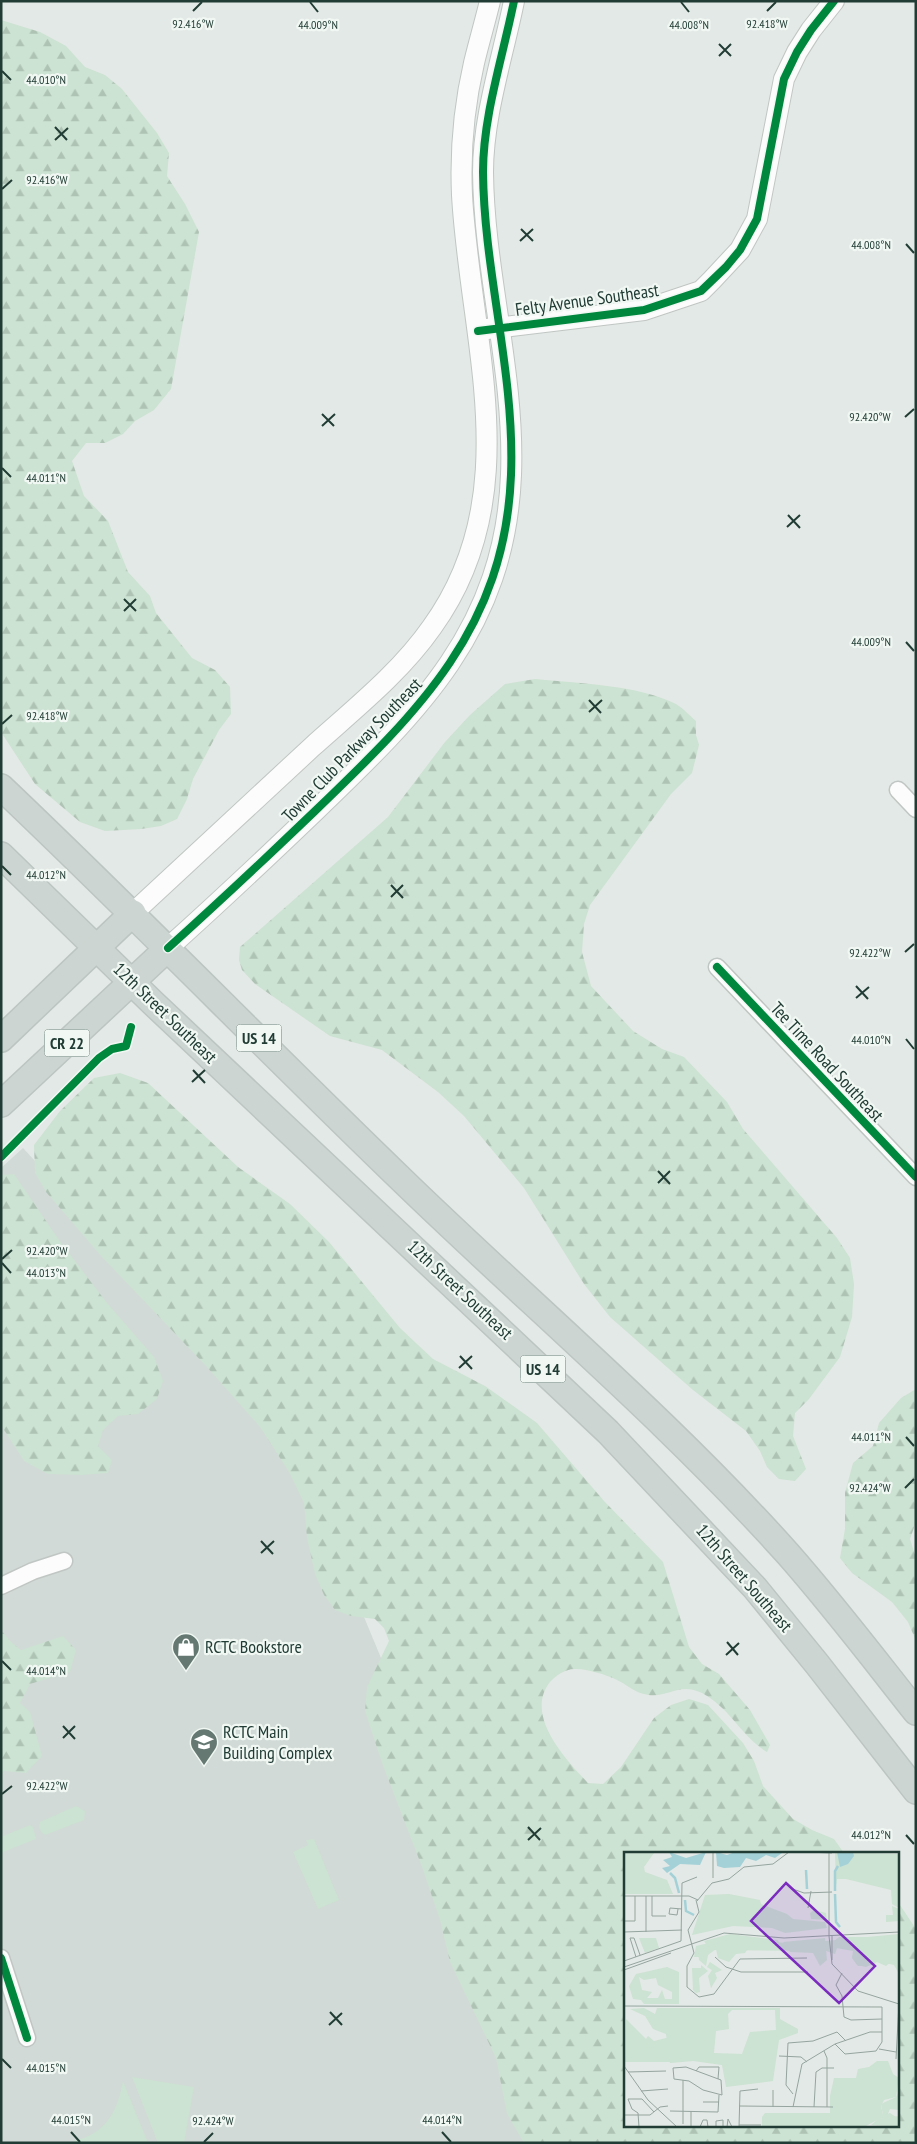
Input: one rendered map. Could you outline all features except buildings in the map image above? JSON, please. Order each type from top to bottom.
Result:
[{"type":"main road","name":"US 14","points":[[1,787],[133,913],[403,1180],[749,1512],[825,1598],[916,1712]]},
{"type":"main road","name":"US 14","points":[[1,856],[97,948]]},
{"type":"main road","name":"CR 22","points":[[1,1038],[133,913]]},
{"type":"main road","name":"12th Street Southeast","points":[[97,948],[608,1432],[755,1588],[916,1791]]},
{"type":"main road","name":"CR 22","points":[[1,1104],[168,948]]},
{"type":"street","name":"Towne Club Parkway Southeast","points":[[133,913],[357,706],[415,649],[446,606],[473,547],[483,509],[487,463],[487,422],[465,225],[462,144],[469,87],[490,1]]},
{"type":"street","name":"Towne Club Parkway Southeast","points":[[168,948],[327,799],[399,727],[440,678],[469,634],[496,568],[508,510],[511,437],[486,216],[483,170],[490,111],[514,1]]},
{"type":"street","name":"Felty Avenue Southeast","points":[[478,331],[644,310],[701,291],[726,268],[740,250],[757,219],[784,79],[802,45],[834,1]]},
{"type":"street","points":[[898,790],[916,809]]},
{"type":"street","name":"Tee Time Road Southeast","points":[[717,967],[914,1172]]},
{"type":"street","points":[[1,1586],[33,1571],[64,1562]]},
{"type":"street","points":[[1,1958],[27,2038]]},
{"type":"shaded area","points":[[23,1148],[289,1436],[582,2143],[1,2143],[1,1168]]},
{"type":"green space","points":[[1,20],[40,32],[66,46],[85,67],[105,75],[122,89],[157,133],[169,153],[167,176],[185,204],[199,232],[171,389],[154,410],[135,421],[123,434],[105,443],[86,443],[72,461],[84,496],[108,521],[128,572],[150,596],[156,613],[192,658],[215,670],[230,687],[231,714],[219,730],[193,779],[187,799],[177,819],[161,826],[105,831],[80,822],[35,784],[1,732]]},
{"type":"green space","points":[[535,679],[607,686],[644,693],[676,704],[696,721],[696,735],[699,745],[692,773],[671,794],[590,905],[584,924],[582,952],[591,986],[633,1031],[662,1049],[684,1057],[727,1102],[743,1129],[837,1238],[850,1258],[854,1284],[852,1317],[840,1357],[809,1399],[795,1413],[793,1436],[806,1469],[795,1481],[779,1479],[767,1467],[760,1451],[746,1431],[693,1390],[610,1317],[584,1284],[524,1188],[464,1116],[438,1092],[382,1050],[330,1036],[255,984],[242,970],[239,960],[240,947],[388,817],[445,742],[470,715],[505,684]]},
{"type":"green space","points":[[120,1073],[148,1083],[238,1167],[290,1204],[329,1242],[400,1328],[433,1359],[485,1386],[537,1423],[604,1501],[663,1562],[689,1647],[702,1664],[719,1674],[750,1710],[770,1745],[767,1752],[758,1746],[720,1706],[702,1693],[686,1689],[659,1695],[644,1694],[603,1674],[573,1669],[562,1673],[550,1682],[543,1695],[542,1708],[551,1736],[569,1762],[588,1783],[603,1784],[621,1767],[654,1718],[671,1705],[689,1699],[708,1705],[743,1743],[754,1761],[763,1786],[793,1819],[812,1830],[834,1839],[843,1852],[624,1852],[624,2126],[900,2126],[900,1905],[916,1929],[916,2143],[524,2143],[507,2114],[496,2058],[450,1962],[440,1920],[382,1763],[365,1711],[367,1687],[389,1641],[384,1628],[375,1619],[351,1616],[335,1610],[324,1595],[315,1574],[307,1538],[304,1503],[289,1472],[260,1427],[206,1366],[101,1256],[46,1192],[35,1173],[34,1145],[60,1111],[94,1078]]},
{"type":"green space","points":[[14,1174],[59,1240],[107,1303],[154,1357],[163,1381],[157,1399],[138,1414],[118,1416],[103,1430],[98,1446],[112,1460],[108,1473],[81,1475],[48,1474],[24,1461],[1,1425],[1,1175]]},
{"type":"green space","points":[[916,1389],[916,1522],[910,1539],[916,1558],[916,1641],[908,1622],[892,1602],[852,1573],[840,1558],[845,1529],[845,1493],[853,1463],[873,1446],[879,1423],[901,1398]]},
{"type":"green space","points":[[1,1630],[21,1650],[63,1636],[76,1650],[70,1672],[30,1684],[20,1703],[30,1712],[42,1756],[26,1773],[4,1771],[1,1774]]},
{"type":"green space","points":[[76,1806],[85,1811],[84,1820],[45,1835],[41,1831],[40,1822]]},
{"type":"green space","points":[[30,1825],[33,1827],[36,1839],[1,1853],[1,1837]]},
{"type":"green space","points":[[314,1839],[339,1900],[318,1909],[293,1852],[308,1845],[306,1840]]},
{"type":"green space","points":[[132,2077],[194,2087],[184,2143],[158,2143]]},
{"type":"green space","points":[[123,2081],[148,2143],[74,2143],[73,2141],[94,2133],[108,2120],[117,2102]]},
{"type":"cycle path","points":[[168,948],[261,863],[389,738],[450,663],[474,622],[492,578],[505,529],[511,475],[511,437],[504,361],[488,248],[483,172],[486,129],[514,1]]},
{"type":"cycle path","points":[[478,331],[644,310],[701,291],[726,267],[740,250],[757,219],[784,79],[797,52],[811,30],[834,1]]},
{"type":"cycle path","points":[[717,967],[916,1177]]},
{"type":"cycle path","points":[[1,1157],[99,1058],[112,1049],[126,1046],[131,1027]]},
{"type":"cycle path","points":[[1,1958],[27,2038]]},
{"type":"place","name":"RCTC Bookstore","points":[[186,1671]]},
{"type":"place","name":"RCTC Main Building Complex","points":[[204,1766]]}]
